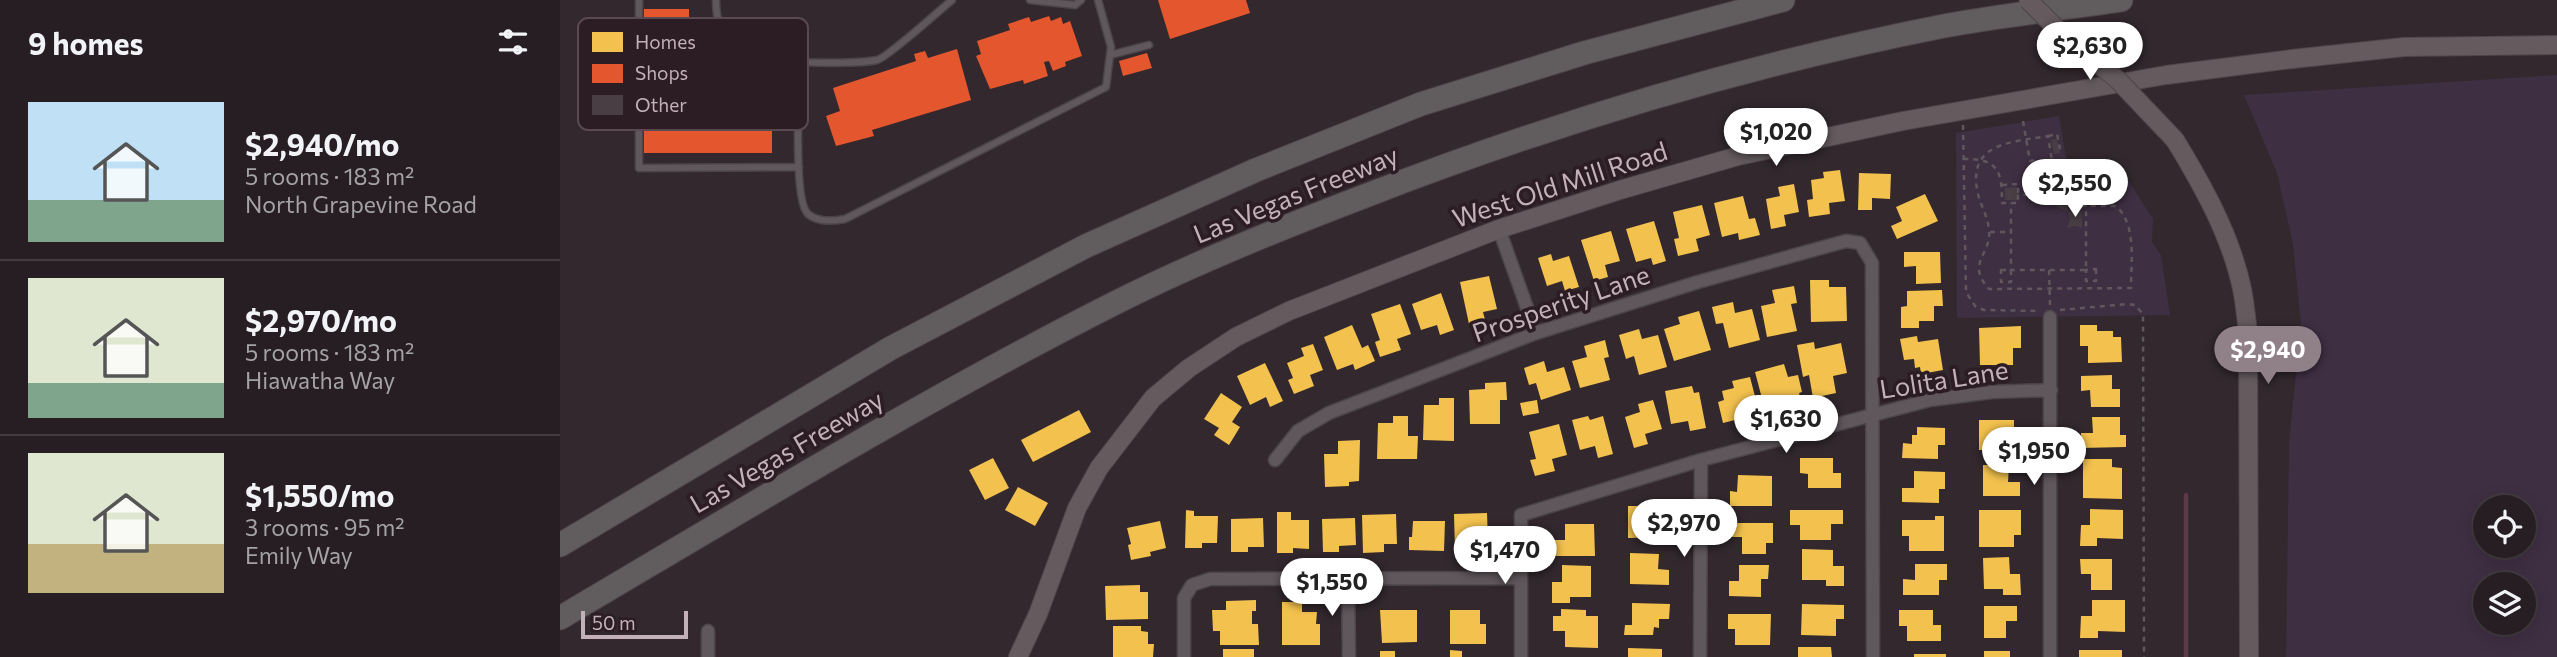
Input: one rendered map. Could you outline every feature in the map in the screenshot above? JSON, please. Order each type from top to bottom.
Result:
[{"type":"highway","name":"Las Vegas Freeway","points":[[560,545],[891,348],[1086,246],[1244,175],[1421,104],[1584,53],[1783,0]]},
{"type":"highway","name":"Las Vegas Freeway","points":[[560,618],[923,405],[1118,302],[1281,228],[1444,165],[1601,113],[1767,66],[1946,26],[2121,0]]},
{"type":"street","points":[[2028,0],[2068,40],[2117,79],[2175,140],[2224,231],[2242,287],[2248,332],[2249,657]]},
{"type":"street","name":"West Old Mill Road","points":[[1018,657],[1038,614],[1077,508],[1098,468],[1153,398],[1189,368],[1236,337],[1289,311],[1499,229],[1738,156],[1963,111],[2166,75],[2404,47],[2557,45]]},
{"type":"street","points":[[1499,229],[1536,333]]},
{"type":"street","name":"Prosperity Lane","points":[[1275,460],[1298,431],[1329,413],[1536,333],[1698,282],[1846,240],[1860,243],[1872,263],[1874,414]]},
{"type":"street","points":[[2050,314],[2050,657]]},
{"type":"street","name":"Lolita Lane","points":[[1521,578],[1521,515],[1700,460],[1930,400],[1993,392],[2052,390]]},
{"type":"street","points":[[1873,657],[1874,414]]},
{"type":"street","points":[[1700,460],[1700,657]]},
{"type":"street","points":[[1184,657],[1184,598],[1192,585],[1210,579],[1521,578],[1521,657]]},
{"type":"street","points":[[1348,579],[1349,657]]},
{"type":"street","points":[[708,631],[708,657]]},
{"type":"lane","points":[[639,0],[639,18]]},
{"type":"lane","points":[[716,0],[717,18]]},
{"type":"lane","points":[[808,63],[879,60],[952,0]]},
{"type":"lane","points":[[1030,0],[1075,5],[1081,0]]},
{"type":"lane","points":[[799,130],[800,195],[803,207],[807,214],[823,220],[845,219],[1106,87],[1111,47],[1098,0]]},
{"type":"lane","points":[[1110,55],[1149,45]]},
{"type":"lane","points":[[639,130],[639,168],[799,167]]},
{"type":"path","points":[[1963,111],[1966,292],[1975,306],[1984,310],[2036,311]]},
{"type":"path","points":[[2023,121],[2030,161],[2036,160],[2036,164],[2052,161],[2048,136]]},
{"type":"path","points":[[2018,195],[2074,194],[2074,200],[2081,200],[2081,205],[2116,206],[2123,212],[2131,241],[2131,288],[1989,289],[1982,282],[1978,271],[1990,232],[1978,192],[1977,173],[1980,160],[1995,147],[2057,134],[2060,149]]},
{"type":"path","points":[[1963,159],[1980,160],[1997,169],[2001,175],[2002,203],[2018,203],[2018,184],[2002,185]]},
{"type":"path","points":[[2045,162],[2050,195]]},
{"type":"path","points":[[2011,203],[2011,270],[2086,270],[2086,205]]},
{"type":"path","points":[[1990,232],[2011,232]]},
{"type":"path","points":[[2049,270],[2050,314]]},
{"type":"path","points":[[2064,310],[2128,304],[2134,305],[2143,314],[2144,657]]},
{"type":"shaded area","points":[[2557,75],[2557,657],[2286,657],[2289,444],[2301,324],[2293,244],[2277,173],[2244,95]]},
{"type":"shaded area","points":[[2059,116],[2068,169],[2120,167],[2153,219],[2152,242],[2161,255],[2170,315],[1957,318],[1956,133]]},
{"type":"building: Homes","points":[[1840,170],[1845,201],[1829,203],[1830,214],[1809,217],[1807,200],[1813,199],[1811,180],[1824,178],[1823,172]]},
{"type":"building: Homes","points":[[1859,173],[1891,174],[1890,199],[1872,198],[1872,210],[1858,210]]},
{"type":"building: Homes","points":[[1794,184],[1799,212],[1784,215],[1786,226],[1771,229],[1766,199],[1780,196],[1778,187]]},
{"type":"building: Homes","points":[[1925,194],[1938,221],[1897,239],[1891,226],[1902,221],[1896,207]]},
{"type":"building: Homes","points":[[1743,196],[1749,219],[1755,218],[1760,235],[1739,240],[1738,233],[1722,237],[1714,203]]},
{"type":"building: Homes","points":[[1702,205],[1710,235],[1696,239],[1699,251],[1678,256],[1674,239],[1679,238],[1673,212]]},
{"type":"building: Homes","points":[[1654,221],[1666,261],[1653,265],[1651,258],[1636,262],[1626,229]]},
{"type":"building: Homes","points":[[1611,231],[1620,261],[1605,265],[1608,277],[1594,281],[1581,240]]},
{"type":"building: Homes","points":[[1904,252],[1940,252],[1941,283],[1916,284],[1916,266],[1904,267]]},
{"type":"building: Homes","points":[[1551,254],[1553,261],[1569,256],[1579,287],[1565,291],[1562,281],[1547,286],[1538,258]]},
{"type":"building: Homes","points":[[1489,276],[1497,309],[1483,312],[1485,320],[1469,324],[1460,282]]},
{"type":"building: Homes","points":[[1810,280],[1829,280],[1829,287],[1846,287],[1847,321],[1811,322]]},
{"type":"building: Homes","points":[[1794,286],[1797,303],[1791,304],[1797,331],[1767,337],[1761,306],[1775,303],[1772,290]]},
{"type":"building: Homes","points":[[1942,290],[1943,306],[1934,306],[1934,321],[1919,321],[1919,328],[1901,328],[1901,307],[1907,306],[1907,291]]},
{"type":"building: Homes","points":[[1441,293],[1454,330],[1440,335],[1437,325],[1421,330],[1412,304]]},
{"type":"building: Homes","points":[[1733,302],[1735,313],[1752,309],[1760,340],[1729,348],[1723,323],[1716,324],[1712,307]]},
{"type":"building: Homes","points":[[1400,304],[1411,334],[1397,339],[1401,350],[1380,357],[1375,342],[1380,340],[1371,314]]},
{"type":"building: Homes","points":[[1699,311],[1711,350],[1674,361],[1664,329],[1680,324],[1678,317]]},
{"type":"building: Homes","points":[[1352,325],[1362,348],[1368,345],[1375,361],[1355,370],[1353,364],[1337,370],[1324,337]]},
{"type":"building: Homes","points":[[2080,325],[2097,325],[2097,331],[2113,331],[2113,337],[2121,337],[2122,362],[2088,363],[2088,346],[2080,346]]},
{"type":"building: Homes","points":[[2021,326],[2021,348],[2013,348],[2013,365],[1980,365],[1979,328]]},
{"type":"building: Homes","points":[[1639,329],[1642,339],[1658,335],[1667,367],[1639,375],[1634,356],[1626,359],[1619,335]]},
{"type":"building: Homes","points":[[1917,336],[1918,342],[1938,339],[1943,370],[1921,374],[1920,367],[1915,368],[1914,359],[1904,360],[1900,339]]},
{"type":"building: Homes","points":[[1605,340],[1609,357],[1604,358],[1610,380],[1580,388],[1572,361],[1587,357],[1584,346]]},
{"type":"building: Homes","points":[[1814,342],[1815,349],[1841,343],[1847,373],[1833,376],[1836,393],[1813,398],[1809,375],[1803,377],[1797,345]]},
{"type":"building: Homes","points":[[1313,344],[1323,370],[1310,375],[1314,386],[1294,394],[1288,380],[1293,378],[1287,363],[1304,356],[1301,348]]},
{"type":"building: Homes","points":[[1544,361],[1547,372],[1564,367],[1571,390],[1541,400],[1536,383],[1529,385],[1524,368]]},
{"type":"building: Homes","points":[[1265,363],[1283,401],[1270,407],[1266,397],[1250,405],[1237,376]]},
{"type":"building: Homes","points":[[1784,364],[1788,377],[1798,375],[1802,403],[1781,409],[1779,402],[1764,406],[1755,372]]},
{"type":"building: Homes","points":[[2112,375],[2112,389],[2120,389],[2120,407],[2091,407],[2090,390],[2081,391],[2081,376]]},
{"type":"building: Homes","points":[[1750,377],[1757,404],[1741,408],[1743,418],[1723,423],[1718,402],[1724,400],[1722,391],[1734,388],[1732,381]]},
{"type":"building: Homes","points":[[1506,382],[1507,400],[1500,400],[1500,424],[1470,424],[1469,390],[1485,389],[1485,383]]},
{"type":"building: Homes","points":[[1692,386],[1694,393],[1699,392],[1706,428],[1690,431],[1688,421],[1671,424],[1665,391]]},
{"type":"building: Homes","points":[[1221,393],[1242,407],[1232,422],[1240,427],[1229,445],[1214,435],[1219,428],[1204,419]]},
{"type":"building: Homes","points":[[1439,398],[1454,398],[1454,441],[1423,440],[1424,405],[1439,405]]},
{"type":"building: Homes","points":[[1537,400],[1539,413],[1523,416],[1520,403]]},
{"type":"building: Homes","points":[[1653,400],[1662,429],[1645,434],[1648,444],[1634,448],[1625,417],[1640,412],[1638,404]]},
{"type":"building: Homes","points":[[1079,410],[1091,432],[1033,462],[1021,440]]},
{"type":"building: Homes","points":[[1393,416],[1408,416],[1408,436],[1418,436],[1417,459],[1377,459],[1378,423],[1393,423]]},
{"type":"building: Homes","points":[[1588,416],[1590,420],[1603,416],[1613,454],[1598,458],[1595,446],[1580,450],[1572,420]]},
{"type":"building: Homes","points":[[2092,417],[2120,417],[2120,435],[2126,435],[2126,447],[2081,448],[2081,433],[2093,433]]},
{"type":"building: Homes","points":[[1979,420],[2014,420],[2014,436],[2020,436],[2020,450],[1979,450]]},
{"type":"building: Homes","points":[[1559,424],[1567,455],[1552,459],[1555,471],[1535,476],[1530,460],[1536,459],[1529,432]]},
{"type":"building: Homes","points":[[1917,427],[1945,428],[1945,445],[1938,445],[1938,459],[1902,458],[1903,443],[1912,444],[1912,435],[1917,435]]},
{"type":"building: Homes","points":[[1360,440],[1359,481],[1349,482],[1349,486],[1325,487],[1324,454],[1338,454],[1338,441]]},
{"type":"building: Homes","points":[[993,458],[1009,488],[985,500],[969,470]]},
{"type":"building: Homes","points":[[1800,458],[1833,458],[1833,473],[1841,473],[1841,488],[1808,488],[1808,474],[1800,473]]},
{"type":"building: Homes","points":[[2083,459],[2112,459],[2112,467],[2122,468],[2122,499],[2083,498]]},
{"type":"building: Homes","points":[[1983,465],[2009,465],[2008,482],[2020,482],[2020,496],[1983,496]]},
{"type":"building: Homes","points":[[1914,471],[1945,472],[1945,489],[1939,489],[1939,503],[1902,502],[1902,488],[1914,488]]},
{"type":"building: Homes","points":[[1738,475],[1772,476],[1772,506],[1730,506],[1730,491],[1737,492]]},
{"type":"building: Homes","points":[[1018,487],[1048,503],[1035,526],[1005,510]]},
{"type":"building: Homes","points":[[1628,506],[1662,506],[1663,523],[1671,522],[1671,537],[1628,538]]},
{"type":"building: Homes","points":[[2090,509],[2123,510],[2123,539],[2097,538],[2097,546],[2080,546],[2081,525],[2090,525]]},
{"type":"building: Homes","points":[[1186,510],[1194,511],[1194,516],[1218,516],[1217,543],[1202,543],[1202,548],[1185,548]]},
{"type":"building: Homes","points":[[1790,510],[1843,510],[1843,524],[1831,524],[1831,540],[1800,540],[1800,525],[1790,525]]},
{"type":"building: Homes","points":[[1979,510],[2021,510],[2021,535],[2014,535],[2014,547],[1979,547]]},
{"type":"building: Homes","points":[[1277,512],[1291,512],[1291,520],[1309,520],[1309,549],[1293,548],[1293,553],[1277,553]]},
{"type":"building: Homes","points":[[1487,513],[1488,541],[1475,542],[1475,551],[1455,551],[1454,514]]},
{"type":"building: Homes","points":[[1396,514],[1397,544],[1384,544],[1384,552],[1363,553],[1362,515]]},
{"type":"building: Homes","points":[[1935,516],[1944,516],[1944,551],[1909,551],[1909,536],[1902,536],[1902,520],[1935,520]]},
{"type":"building: Homes","points":[[1263,518],[1264,547],[1248,547],[1248,552],[1231,552],[1231,519]]},
{"type":"building: Homes","points":[[1355,518],[1356,545],[1339,546],[1339,552],[1323,552],[1322,519]]},
{"type":"building: Homes","points":[[1160,521],[1166,548],[1150,552],[1151,556],[1131,560],[1127,528]]},
{"type":"building: Homes","points":[[1413,521],[1445,521],[1444,551],[1409,550]]},
{"type":"building: Homes","points":[[1729,523],[1773,523],[1773,543],[1766,543],[1766,554],[1742,554],[1742,537],[1729,537]]},
{"type":"building: Homes","points":[[1565,524],[1594,524],[1595,556],[1553,556],[1553,540],[1565,540]]},
{"type":"building: Homes","points":[[1802,549],[1833,550],[1833,566],[1844,566],[1844,586],[1826,586],[1826,580],[1802,580]]},
{"type":"building: Homes","points":[[1630,553],[1659,554],[1658,569],[1669,570],[1669,585],[1630,584]]},
{"type":"building: Homes","points":[[2009,557],[2010,574],[2020,574],[2021,595],[2003,595],[2003,589],[1984,589],[1983,558]]},
{"type":"building: Homes","points":[[2080,559],[2112,559],[2112,590],[2091,590],[2091,574],[2081,574]]},
{"type":"building: Homes","points":[[1915,564],[1947,564],[1947,580],[1939,580],[1939,595],[1903,595],[1903,579],[1915,580]]},
{"type":"building: Homes","points":[[1562,565],[1591,566],[1591,597],[1570,597],[1570,603],[1552,603],[1552,582],[1562,582]]},
{"type":"building: Homes","points":[[1739,565],[1769,565],[1768,579],[1761,579],[1761,597],[1729,596],[1729,581],[1739,581]]},
{"type":"building: Homes","points":[[1140,585],[1140,592],[1148,592],[1148,619],[1106,620],[1105,586]]},
{"type":"building: Homes","points":[[1256,600],[1256,611],[1252,611],[1252,624],[1258,624],[1259,645],[1220,645],[1220,631],[1213,631],[1212,610],[1226,610],[1226,601]]},
{"type":"building: Homes","points":[[2092,600],[2125,600],[2125,632],[2098,631],[2098,638],[2080,638],[2081,616],[2092,616]]},
{"type":"building: Homes","points":[[1282,602],[1302,602],[1302,612],[1317,612],[1320,645],[1282,645]]},
{"type":"building: Homes","points":[[1632,603],[1670,604],[1669,619],[1659,619],[1659,628],[1654,627],[1653,635],[1624,635],[1625,625],[1632,625]]},
{"type":"building: Homes","points":[[1802,604],[1844,605],[1844,619],[1836,619],[1836,636],[1801,635]]},
{"type":"building: Homes","points":[[1984,606],[2017,606],[2017,621],[2006,621],[2006,638],[1984,638]]},
{"type":"building: Homes","points":[[1561,609],[1586,610],[1586,616],[1598,616],[1598,648],[1565,647],[1565,631],[1553,631],[1553,616],[1561,616]]},
{"type":"building: Homes","points":[[1380,610],[1417,610],[1417,642],[1382,643]]},
{"type":"building: Homes","points":[[1450,610],[1480,610],[1480,624],[1486,624],[1486,644],[1450,644]]},
{"type":"building: Homes","points":[[1899,610],[1933,610],[1933,625],[1941,625],[1941,641],[1907,641],[1907,626],[1899,626]]},
{"type":"building: Homes","points":[[1728,614],[1771,614],[1770,645],[1735,645],[1735,629],[1728,629]]},
{"type":"building: Homes","points":[[1113,626],[1141,626],[1141,631],[1148,632],[1148,644],[1154,644],[1153,657],[1113,657]]},
{"type":"building: Homes","points":[[1798,647],[1831,647],[1832,657],[1798,657]]},
{"type":"building: Homes","points":[[1628,648],[1662,649],[1662,657],[1628,657]]},
{"type":"building: Homes","points":[[1223,649],[1254,649],[1254,657],[1223,657]]},
{"type":"building: Homes","points":[[1450,650],[1462,651],[1462,657],[1450,657]]},
{"type":"building: Homes","points":[[2079,650],[2122,650],[2122,657],[2079,657]]},
{"type":"building: Homes","points":[[1380,651],[1395,651],[1395,657],[1380,657]]},
{"type":"building: Homes","points":[[1984,651],[2010,651],[2010,657],[1984,657]]},
{"type":"building: Homes","points":[[1914,654],[1946,654],[1946,657],[1914,657]]},
{"type":"building: Shops","points":[[1158,0],[1246,0],[1250,13],[1170,39]]},
{"type":"building: Shops","points":[[644,9],[689,9],[689,18],[644,18]]},
{"type":"building: Shops","points":[[1049,16],[1051,21],[1061,17],[1063,24],[1070,21],[1082,56],[1065,62],[1066,66],[1053,71],[1049,61],[1044,62],[1048,76],[1024,84],[1023,80],[990,89],[976,56],[981,54],[977,41],[1010,30],[1008,24],[1029,17],[1031,22]]},
{"type":"building: Shops","points":[[957,49],[971,100],[872,130],[874,136],[836,146],[826,116],[840,111],[833,88],[916,61],[914,54],[925,51],[928,58]]},
{"type":"building: Shops","points":[[1147,53],[1152,68],[1123,76],[1119,61]]},
{"type":"building: Shops","points":[[644,130],[772,130],[772,153],[644,153]]},
{"type":"building: Other","points":[[2057,139],[2060,153],[2054,154],[2051,140]]},
{"type":"building: Other","points":[[2017,187],[2017,200],[2005,200],[2005,188]]},
{"type":"building: Other","points":[[2066,196],[2068,212],[2053,205]]},
{"type":"building: Other","points":[[2082,211],[2082,228],[2067,228],[2070,220],[2068,212]]},
{"type":"waterway","points":[[2186,495],[2186,657]]}]
